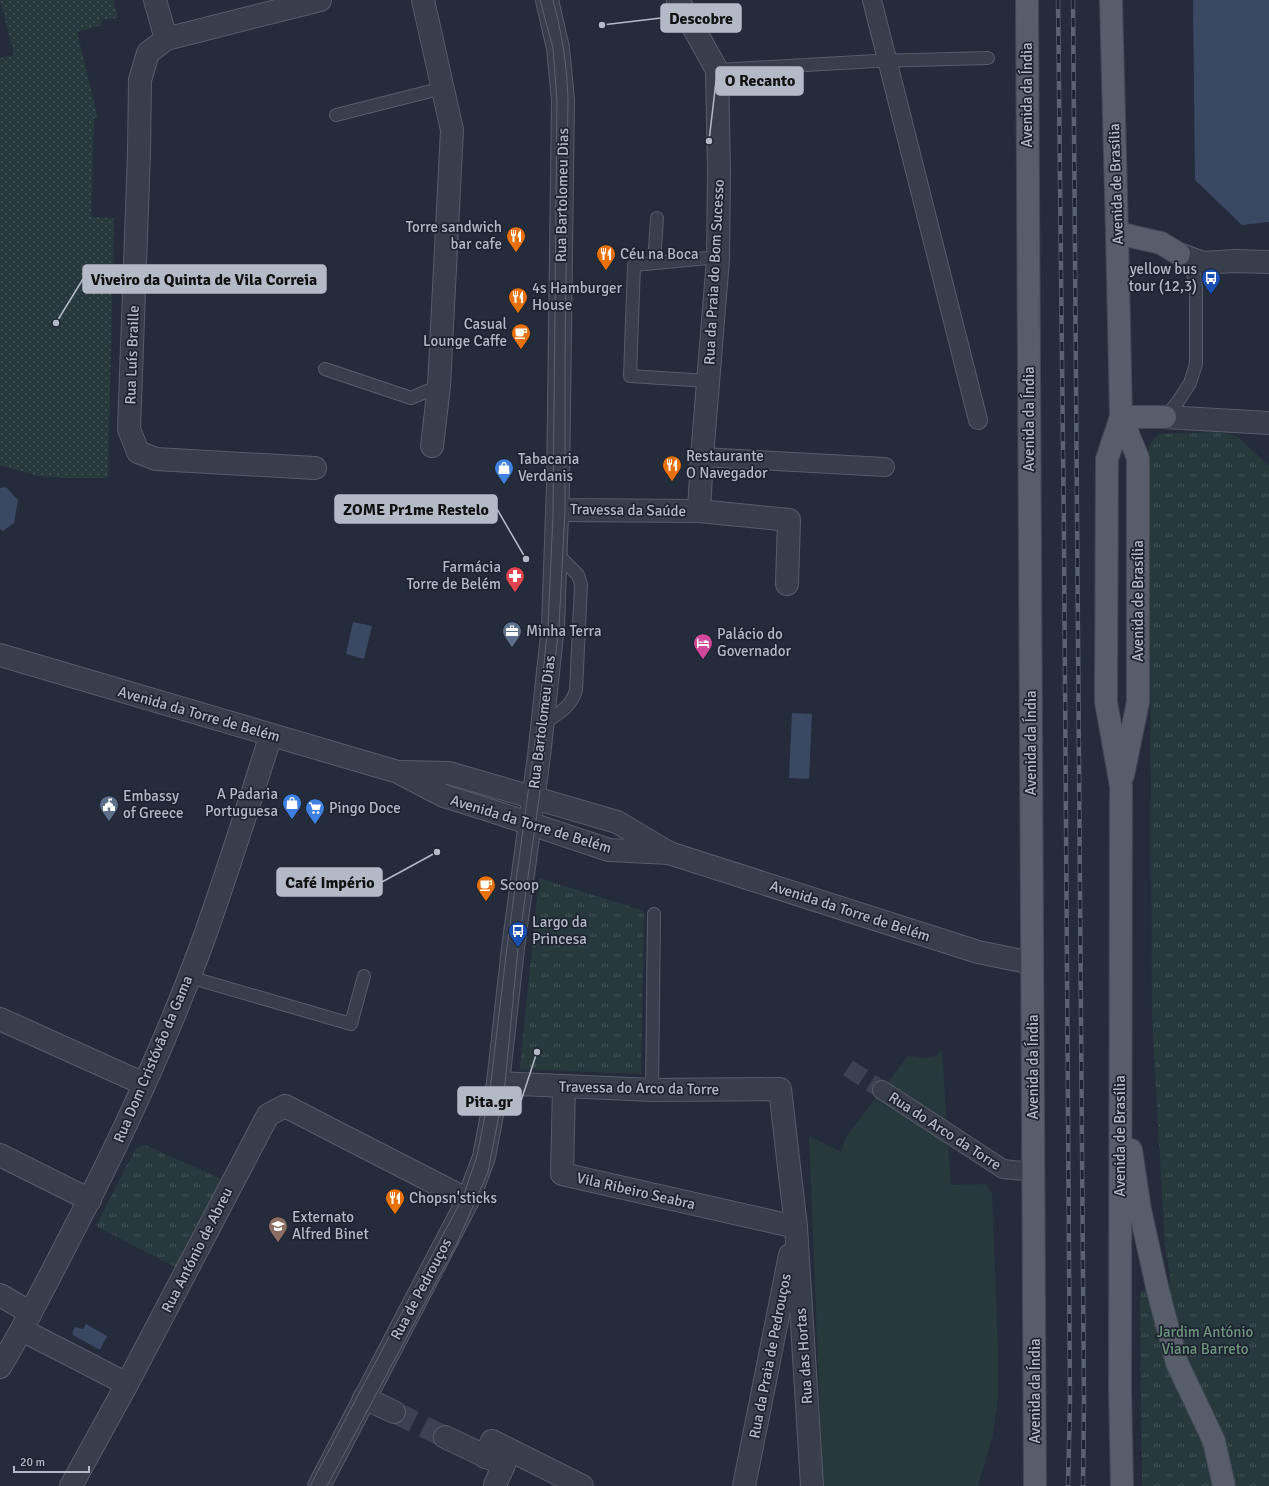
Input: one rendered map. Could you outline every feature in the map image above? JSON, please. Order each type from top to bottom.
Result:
[{"type":"main road","name":"Avenida da Índia","points":[[1027,0],[1033,1172],[1032,1482]]},
{"type":"main road","name":"Avenida de Brasília","points":[[1111,0],[1118,233],[1121,417],[1107,459],[1106,702],[1121,786],[1120,1389],[1122,1486]]},
{"type":"main road","points":[[1118,233],[1161,243],[1179,254]]},
{"type":"main road","name":"Avenida de Brasília","points":[[1121,417],[1138,458],[1138,702],[1121,786]]},
{"type":"main road","points":[[1121,417],[1165,417]]},
{"type":"main road","points":[[1120,1073],[1140,1210],[1158,1291],[1177,1363],[1214,1441],[1224,1486]]},
{"type":"street","points":[[155,0],[166,39]]},
{"type":"street","name":"Rua Luís Braille","points":[[315,468],[156,459],[138,452],[129,429],[139,153],[140,80],[148,53],[166,39],[320,0]]},
{"type":"street","points":[[423,0],[452,130],[439,386],[432,446]]},
{"type":"street","name":"Rua Bartolomeu Dias","points":[[533,798],[543,724],[553,626],[558,510],[563,100],[558,48],[547,0]]},
{"type":"street","name":"Rua da Praia do Bom Sucesso","points":[[678,0],[718,70],[720,172],[718,259],[702,457]]},
{"type":"street","points":[[872,0],[978,420]]},
{"type":"street","points":[[1179,254],[1203,262],[1269,262]]},
{"type":"street","points":[[1165,417],[1269,423]]},
{"type":"street","points":[[702,457],[885,467]]},
{"type":"street","name":"Travessa da Saúde","points":[[699,511],[702,457]]},
{"type":"street","name":"Travessa da Saúde","points":[[558,510],[699,511],[789,520],[787,584]]},
{"type":"street","name":"Avenida da Torre de Belém","points":[[0,655],[398,772],[444,796],[609,850],[669,853]]},
{"type":"street","name":"Rua Dom Cristóvão da Gama","points":[[0,1367],[27,1322],[90,1200],[170,1027],[230,863],[271,735]]},
{"type":"street","name":"Avenida da Torre de Belém","points":[[398,772],[449,773],[618,822],[669,853],[978,952],[1032,963]]},
{"type":"street","points":[[498,1083],[513,948],[533,798]]},
{"type":"street","points":[[0,1019],[144,1084]]},
{"type":"street","name":"Travessa do Arco da Torre","points":[[498,1083],[652,1090],[780,1089],[796,1227]]},
{"type":"street","name":"Rua de Pedrouços","points":[[319,1486],[468,1200],[484,1157],[498,1083]]},
{"type":"street","name":"Vila Ribeiro Seabra","points":[[564,1087],[562,1174],[796,1227]]},
{"type":"street","name":"Rua do Arco da Torre","points":[[882,1090],[1003,1169],[1033,1172]]},
{"type":"street","name":"Rua António de Abreu","points":[[71,1486],[127,1384],[268,1115],[285,1106],[468,1200]]},
{"type":"street","points":[[0,1155],[90,1200]]},
{"type":"street","name":"Rua da Praia de Pedrouços","points":[[744,1486],[796,1227]]},
{"type":"street","name":"Rua das Hortas","points":[[796,1227],[812,1486]]},
{"type":"street","points":[[0,1295],[27,1322],[127,1384]]},
{"type":"street","points":[[364,1398],[394,1412]]},
{"type":"street","points":[[445,1437],[504,1465],[495,1485],[496,1486]]},
{"type":"street","points":[[485,1457],[492,1441],[582,1486]]},
{"type":"lane","points":[[718,70],[888,61],[988,58]]},
{"type":"lane","points":[[336,115],[443,88]]},
{"type":"lane","points":[[654,263],[657,218]]},
{"type":"lane","points":[[1165,417],[1177,403],[1190,383],[1196,364],[1196,287],[1193,273],[1188,263],[1179,254]]},
{"type":"lane","points":[[708,381],[630,376],[634,265],[708,258],[718,259]]},
{"type":"lane","points":[[325,369],[411,398],[439,386]]},
{"type":"lane","points":[[543,724],[568,706],[573,699],[576,690],[581,585],[578,575],[556,553]]},
{"type":"lane","points":[[652,1090],[654,914]]},
{"type":"lane","points":[[189,977],[351,1024],[364,976]]},
{"type":"green space","points":[[0,0],[113,0],[118,18],[101,20],[102,25],[77,32],[98,118],[94,118],[91,217],[114,218],[108,478],[38,476],[0,465],[0,58],[14,55]]},
{"type":"green space","name":"Jardim António Viana Barreto","points":[[1217,432],[1233,435],[1239,438],[1269,466],[1269,1486],[1142,1486],[1140,1292],[1171,1282],[1165,1245],[1152,1016],[1149,447],[1153,439],[1160,434]]},
{"type":"green space","points":[[539,878],[644,911],[641,1074],[520,1069]]},
{"type":"green space","points":[[942,1051],[951,1185],[986,1184],[992,1194],[998,1349],[998,1399],[993,1434],[978,1486],[823,1486],[809,1136],[841,1152],[846,1137],[908,1056],[930,1058],[934,1057]]},
{"type":"green space","points":[[145,1145],[228,1182],[179,1269],[96,1226],[136,1148]]},
{"type":"water","points":[[1193,0],[1269,0],[1269,222],[1242,225],[1195,180]]},
{"type":"water","points":[[6,487],[18,500],[14,523],[3,531],[0,529],[0,488]]},
{"type":"water","points":[[353,622],[372,626],[364,659],[346,654]]},
{"type":"water","points":[[792,713],[812,714],[809,779],[789,778]]},
{"type":"water","points":[[86,1324],[107,1336],[100,1350],[73,1335],[75,1327],[83,1329]]},
{"type":"tunnel","points":[[848,1068],[882,1090]]},
{"type":"tunnel","points":[[394,1412],[445,1437]]},
{"type":"tram line","points":[[310,1486],[463,1197],[477,1156],[490,1090],[507,947],[539,712],[548,625],[553,515],[557,101],[553,48],[540,0]]},
{"type":"tram line","points":[[327,1486],[457,1243],[488,1172],[505,1084],[518,948],[539,799],[559,626],[565,510],[568,100],[564,49],[553,0]]},
{"type":"railway","points":[[1058,0],[1064,538],[1070,1401],[1068,1486]]},
{"type":"railway","points":[[1073,0],[1084,1402],[1083,1486]]},
{"type":"place","name":"Descobre","points":[[602,25]]},
{"type":"place","name":"O Recanto","points":[[709,141]]},
{"type":"place","name":"Torre sandwich bar cafe","points":[[516,253]]},
{"type":"place","name":"Céu na Boca","points":[[606,271]]},
{"type":"place","name":"yellow bus tour (12,3)","points":[[1211,295]]},
{"type":"place","name":"4s Hamburger House","points":[[518,314]]},
{"type":"place","name":"Viveiro da Quinta de Vila Correia","points":[[56,323]]},
{"type":"place","name":"Casual Lounge Caffe","points":[[521,350]]},
{"type":"place","name":"Restaurante O Navegador","points":[[672,482]]},
{"type":"place","name":"Tabacaria Verdanis","points":[[504,485]]},
{"type":"place","name":"ZOME Pr1me Restelo","points":[[526,559]]},
{"type":"place","name":"Farmácia Torre de Belém","points":[[515,593]]},
{"type":"place","name":"Minha Terra","points":[[512,648]]},
{"type":"place","name":"Palácio do Governador","points":[[703,660]]},
{"type":"place","name":"A Padaria Portuguesa","points":[[292,820]]},
{"type":"place","name":"Embassy of Greece","points":[[109,822]]},
{"type":"place","name":"Pingo Doce","points":[[315,825]]},
{"type":"place","name":"Café Império","points":[[437,852]]},
{"type":"place","name":"Scoop","points":[[486,902]]},
{"type":"place","name":"Largo da Princesa","points":[[518,948]]},
{"type":"place","name":"Pita.gr","points":[[537,1052]]},
{"type":"place","name":"Chopsn'sticks","points":[[395,1215]]},
{"type":"place","name":"Externato Alfred Binet","points":[[278,1243]]}]
